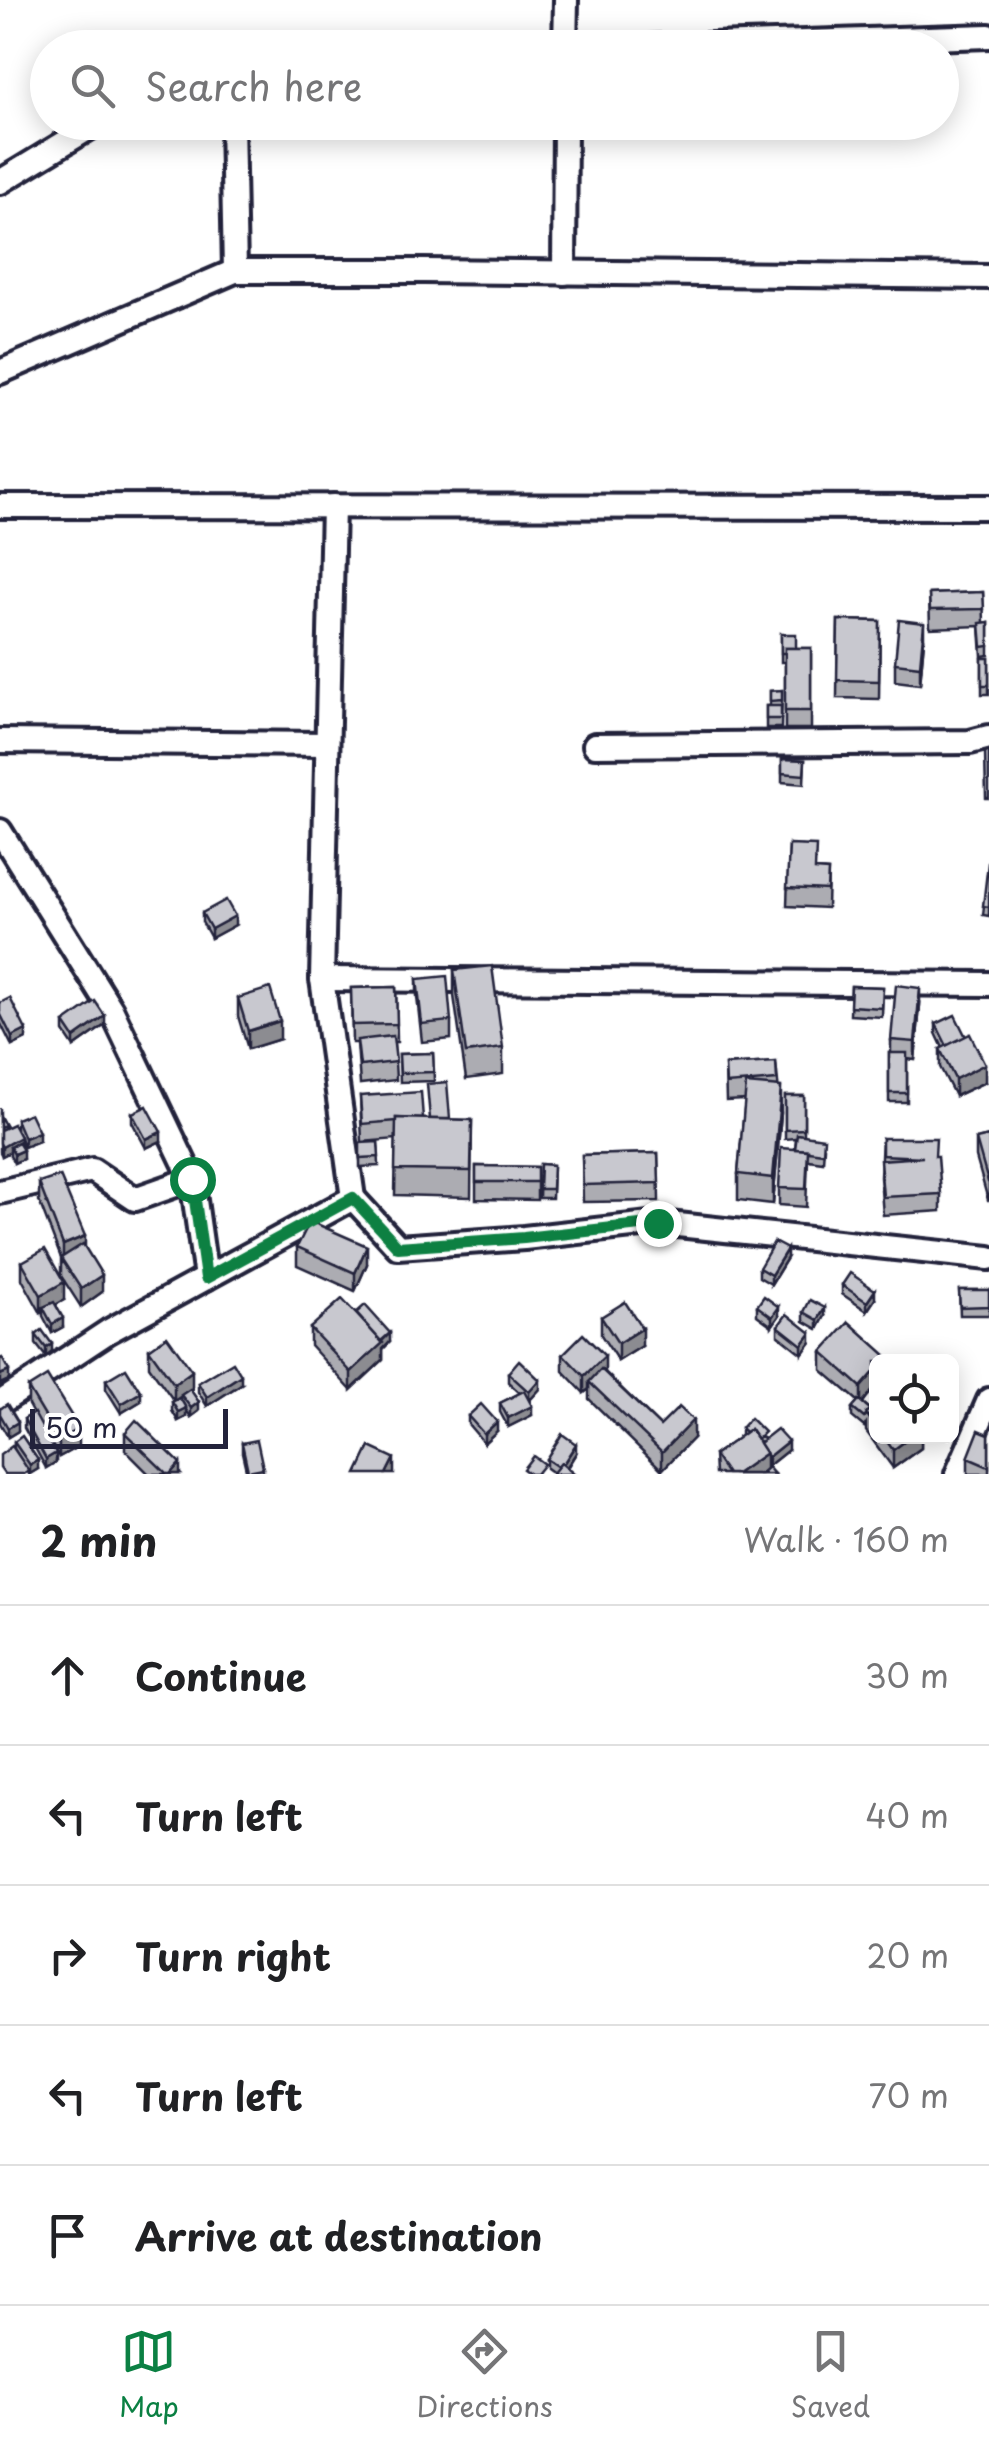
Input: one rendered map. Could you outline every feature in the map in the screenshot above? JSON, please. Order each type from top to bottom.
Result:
[{"type":"street","points":[[565,30],[566,0]]},
{"type":"street","points":[[959,37],[989,36]]},
{"type":"street","points":[[0,182],[69,140]]},
{"type":"street","points":[[232,140],[235,271]]},
{"type":"street","points":[[564,273],[565,140]]},
{"type":"street","points":[[0,372],[235,271],[989,278]]},
{"type":"street","points":[[0,506],[989,507]]},
{"type":"street","points":[[333,506],[322,979],[353,1198],[398,1247],[658,1223],[989,1258]]},
{"type":"street","points":[[595,746],[970,742],[989,737]]},
{"type":"street","points":[[0,741],[328,744]]},
{"type":"street","points":[[0,831],[111,1009],[192,1179],[206,1278]]},
{"type":"street","points":[[322,979],[989,984]]},
{"type":"street","points":[[0,1192],[92,1170],[135,1200],[192,1179]]},
{"type":"street","points":[[0,1404],[109,1332],[353,1198]]},
{"type":"street","points":[[957,1474],[989,1400]]},
{"type":"building","points":[[983,592],[984,609],[930,610],[929,594]]},
{"type":"building","points":[[838,620],[880,621],[879,681],[837,680]]},
{"type":"building","points":[[899,620],[924,623],[920,666],[895,663]]},
{"type":"building","points":[[989,622],[989,646],[982,647],[980,623]]},
{"type":"building","points":[[781,634],[796,634],[796,648],[785,648],[785,653],[781,653]]},
{"type":"building","points":[[785,648],[811,648],[811,711],[785,711]]},
{"type":"building","points":[[982,658],[989,658],[989,685],[982,685]]},
{"type":"building","points":[[782,690],[782,700],[770,701],[770,691]]},
{"type":"building","points":[[766,706],[781,706],[781,719],[766,719]]},
{"type":"building","points":[[985,752],[989,752],[989,798],[986,798]]},
{"type":"building","points":[[782,759],[805,760],[804,775],[782,773]]},
{"type":"building","points":[[789,845],[816,846],[815,870],[828,871],[827,890],[787,888]]},
{"type":"building","points":[[989,863],[989,907],[983,906]]},
{"type":"building","points":[[226,900],[235,916],[211,929],[202,913]]},
{"type":"building","points":[[492,966],[503,1048],[466,1053],[454,970]]},
{"type":"building","points":[[447,976],[451,1021],[422,1024],[417,979]]},
{"type":"building","points":[[896,985],[920,988],[915,1042],[891,1040]]},
{"type":"building","points":[[851,986],[883,987],[882,1008],[850,1006]]},
{"type":"building","points":[[396,987],[397,1024],[352,1025],[351,988]]},
{"type":"building","points":[[270,988],[280,1021],[248,1031],[238,998]]},
{"type":"building","points":[[10,998],[26,1030],[12,1037],[0,1013],[0,1003]]},
{"type":"building","points":[[95,1001],[105,1016],[74,1038],[64,1023]]},
{"type":"building","points":[[955,1015],[966,1037],[947,1046],[936,1024]]},
{"type":"building","points":[[970,1034],[985,1064],[955,1079],[940,1049]]},
{"type":"building","points":[[393,1036],[396,1062],[360,1066],[357,1040]]},
{"type":"building","points":[[433,1053],[434,1072],[400,1073],[399,1054]]},
{"type":"building","points":[[889,1053],[907,1053],[907,1093],[889,1093]]},
{"type":"building","points":[[776,1062],[777,1080],[726,1084],[725,1065]]},
{"type":"building","points":[[447,1082],[450,1119],[430,1119],[427,1084]]},
{"type":"building","points":[[746,1084],[781,1087],[773,1178],[738,1174]]},
{"type":"building","points":[[421,1092],[423,1119],[396,1118],[362,1124],[360,1096]]},
{"type":"building","points":[[785,1096],[804,1096],[804,1129],[785,1130]]},
{"type":"building","points":[[147,1106],[161,1132],[146,1139],[132,1113]]},
{"type":"building","points":[[30,1113],[39,1132],[24,1138],[16,1119]]},
{"type":"building","points":[[396,1118],[472,1120],[471,1171],[395,1170]]},
{"type":"building","points":[[13,1124],[20,1137],[2,1147],[0,1130]]},
{"type":"building","points":[[797,1134],[824,1138],[823,1153],[795,1149]]},
{"type":"building","points":[[989,1136],[989,1182],[988,1182],[976,1139]]},
{"type":"building","points":[[882,1138],[936,1138],[941,1194],[883,1197],[880,1160],[923,1157],[882,1155]]},
{"type":"building","points":[[18,1142],[23,1150],[14,1154],[10,1147]]},
{"type":"building","points":[[378,1142],[379,1157],[360,1158],[360,1143]]},
{"type":"building","points":[[781,1148],[808,1150],[806,1189],[779,1188]]},
{"type":"building","points":[[658,1153],[659,1183],[583,1185],[582,1155]]},
{"type":"building","points":[[540,1164],[553,1165],[552,1189],[539,1189]]},
{"type":"building","points":[[476,1166],[537,1167],[537,1182],[476,1182]]},
{"type":"building","points":[[60,1176],[85,1236],[63,1245],[39,1183]]},
{"type":"building","points":[[310,1221],[367,1246],[355,1273],[297,1247]]},
{"type":"building","points":[[774,1242],[787,1249],[771,1275],[759,1268]]},
{"type":"building","points":[[83,1244],[102,1275],[81,1289],[61,1258]]},
{"type":"building","points":[[45,1249],[64,1282],[41,1295],[22,1262]]},
{"type":"building","points":[[850,1273],[875,1290],[867,1302],[842,1285]]},
{"type":"building","points":[[959,1290],[989,1290],[989,1306],[960,1307]]},
{"type":"building","points":[[764,1296],[779,1307],[772,1317],[757,1306]]},
{"type":"building","points":[[342,1299],[383,1343],[351,1372],[310,1328]]},
{"type":"building","points":[[810,1300],[825,1308],[818,1320],[804,1312]]},
{"type":"building","points":[[54,1302],[63,1318],[52,1324],[43,1307]]},
{"type":"building","points":[[625,1302],[642,1328],[618,1343],[601,1317]]},
{"type":"building","points":[[365,1305],[390,1333],[381,1341],[356,1313]]},
{"type":"building","points":[[787,1314],[811,1333],[802,1345],[778,1326]]},
{"type":"building","points":[[849,1322],[885,1354],[869,1354],[869,1378],[861,1387],[822,1352]]},
{"type":"building","points":[[42,1330],[52,1344],[46,1348],[36,1335]]},
{"type":"building","points":[[583,1334],[605,1356],[584,1376],[563,1354]]},
{"type":"building","points":[[167,1336],[192,1371],[174,1384],[149,1349]]},
{"type":"building","points":[[0,1359],[9,1371],[0,1375]]},
{"type":"building","points":[[519,1360],[540,1380],[529,1392],[508,1373]]},
{"type":"building","points":[[233,1362],[241,1375],[207,1397],[198,1383]]},
{"type":"building","points":[[126,1368],[141,1392],[121,1404],[106,1380]]},
{"type":"building","points":[[601,1369],[660,1426],[679,1407],[693,1420],[662,1452],[589,1382]]},
{"type":"building","points":[[47,1376],[79,1428],[59,1440],[28,1388]]},
{"type":"building","points":[[190,1389],[199,1402],[191,1408],[181,1395]]},
{"type":"building","points":[[524,1391],[532,1406],[508,1418],[500,1403]]},
{"type":"building","points":[[180,1398],[186,1408],[178,1412],[172,1402]]},
{"type":"building","points":[[859,1400],[869,1412],[864,1418],[852,1408]]},
{"type":"building","points":[[7,1404],[18,1422],[8,1428],[0,1414]]},
{"type":"building","points":[[481,1404],[497,1422],[484,1434],[468,1416]]},
{"type":"building","points":[[34,1413],[56,1453],[46,1459],[24,1419]]},
{"type":"building","points":[[750,1418],[764,1432],[757,1439],[750,1429],[745,1432],[741,1428]]},
{"type":"building","points":[[136,1420],[180,1463],[170,1474],[125,1433]]},
{"type":"building","points":[[750,1429],[766,1453],[736,1474],[727,1474],[714,1455]]},
{"type":"building","points":[[777,1429],[788,1441],[768,1457],[759,1443]]},
{"type":"building","points":[[979,1430],[989,1434],[989,1467],[968,1458]]},
{"type":"building","points":[[562,1434],[576,1444],[558,1467],[546,1459]]},
{"type":"building","points":[[22,1436],[38,1460],[30,1465],[14,1442]]},
{"type":"building","points":[[257,1440],[263,1468],[248,1471],[242,1443]]},
{"type":"building","points":[[12,1446],[29,1471],[24,1474],[4,1474],[0,1468],[0,1455]]},
{"type":"building","points":[[370,1447],[394,1458],[386,1474],[357,1474]]},
{"type":"building","points":[[533,1456],[544,1464],[536,1474],[530,1474],[523,1469]]},
{"type":"building","points":[[561,1463],[574,1474],[552,1474]]},
{"type":"route","points":[[192,1179],[206,1278],[353,1198],[398,1247],[658,1223]]}]
